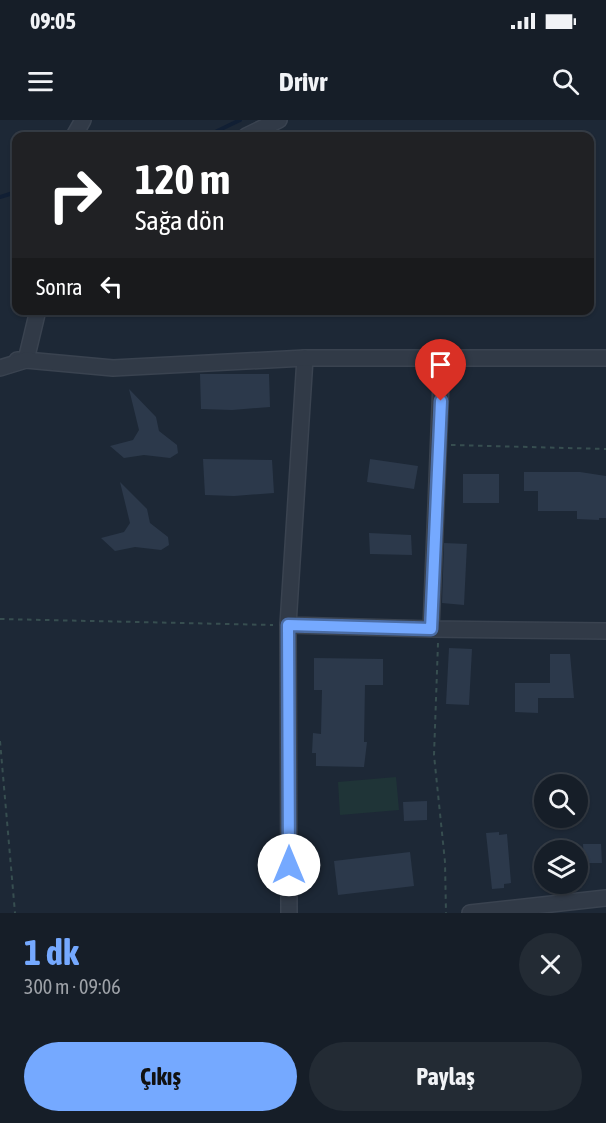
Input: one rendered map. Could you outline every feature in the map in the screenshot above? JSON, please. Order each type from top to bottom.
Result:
[{"type":"street","points":[[254,132],[279,120]]},
{"type":"street","points":[[26,360],[37,315]]},
{"type":"street","points":[[434,630],[442,357]]},
{"type":"street","points":[[289,913],[288,625],[305,358]]},
{"type":"street","points":[[0,360],[26,360],[113,368],[305,358],[606,358]]},
{"type":"street","points":[[0,368],[26,360]]},
{"type":"street","points":[[288,625],[434,630],[606,631]]},
{"type":"street","points":[[470,913],[606,898]]},
{"type":"path","points":[[439,444],[606,449]]},
{"type":"path","points":[[0,619],[288,625]]},
{"type":"path","points":[[434,630],[434,755],[445,862],[446,913]]},
{"type":"path","points":[[0,741],[15,913]]},
{"type":"green space","points":[[396,777],[399,810],[340,815],[338,782]]},
{"type":"building","points":[[200,374],[269,374],[270,407],[232,410],[201,409]]},
{"type":"building","points":[[129,389],[156,417],[159,431],[177,445],[178,453],[170,458],[144,455],[124,458],[110,446],[133,440],[139,430]]},
{"type":"building","points":[[203,459],[272,460],[274,493],[234,496],[205,495]]},
{"type":"building","points":[[370,459],[418,466],[414,489],[367,482]]},
{"type":"building","points":[[524,472],[580,472],[606,476],[606,518],[577,519],[577,511],[538,511],[538,491],[524,491]]},
{"type":"building","points":[[463,474],[499,474],[499,503],[463,503]]},
{"type":"building","points":[[120,482],[147,509],[150,523],[168,537],[169,545],[161,550],[135,547],[115,551],[101,538],[124,532],[130,523]]},
{"type":"building","points":[[369,533],[411,535],[412,555],[370,554]]},
{"type":"building","points":[[444,543],[467,544],[464,605],[442,603]]},
{"type":"building","points":[[449,648],[472,649],[469,705],[446,704]]},
{"type":"building","points":[[550,654],[570,654],[574,698],[538,698],[538,713],[515,712],[515,683],[550,683]]},
{"type":"building","points":[[314,658],[383,659],[383,685],[365,685],[364,742],[367,742],[364,767],[316,766],[316,753],[312,753],[313,733],[321,734],[322,690],[314,690]]},
{"type":"building","points":[[427,801],[427,820],[404,821],[403,802]]},
{"type":"building","points":[[499,832],[499,835],[507,834],[511,883],[504,884],[504,888],[492,889],[486,833]]},
{"type":"building","points":[[588,844],[601,844],[602,863],[588,863]]},
{"type":"building","points":[[410,852],[414,886],[338,895],[334,861]]},
{"type":"waterway","points":[[215,132],[240,120]]},
{"type":"waterway","points":[[0,197],[12,193]]},
{"type":"route","points":[[289,865],[288,625],[431,629],[441,401]]}]
